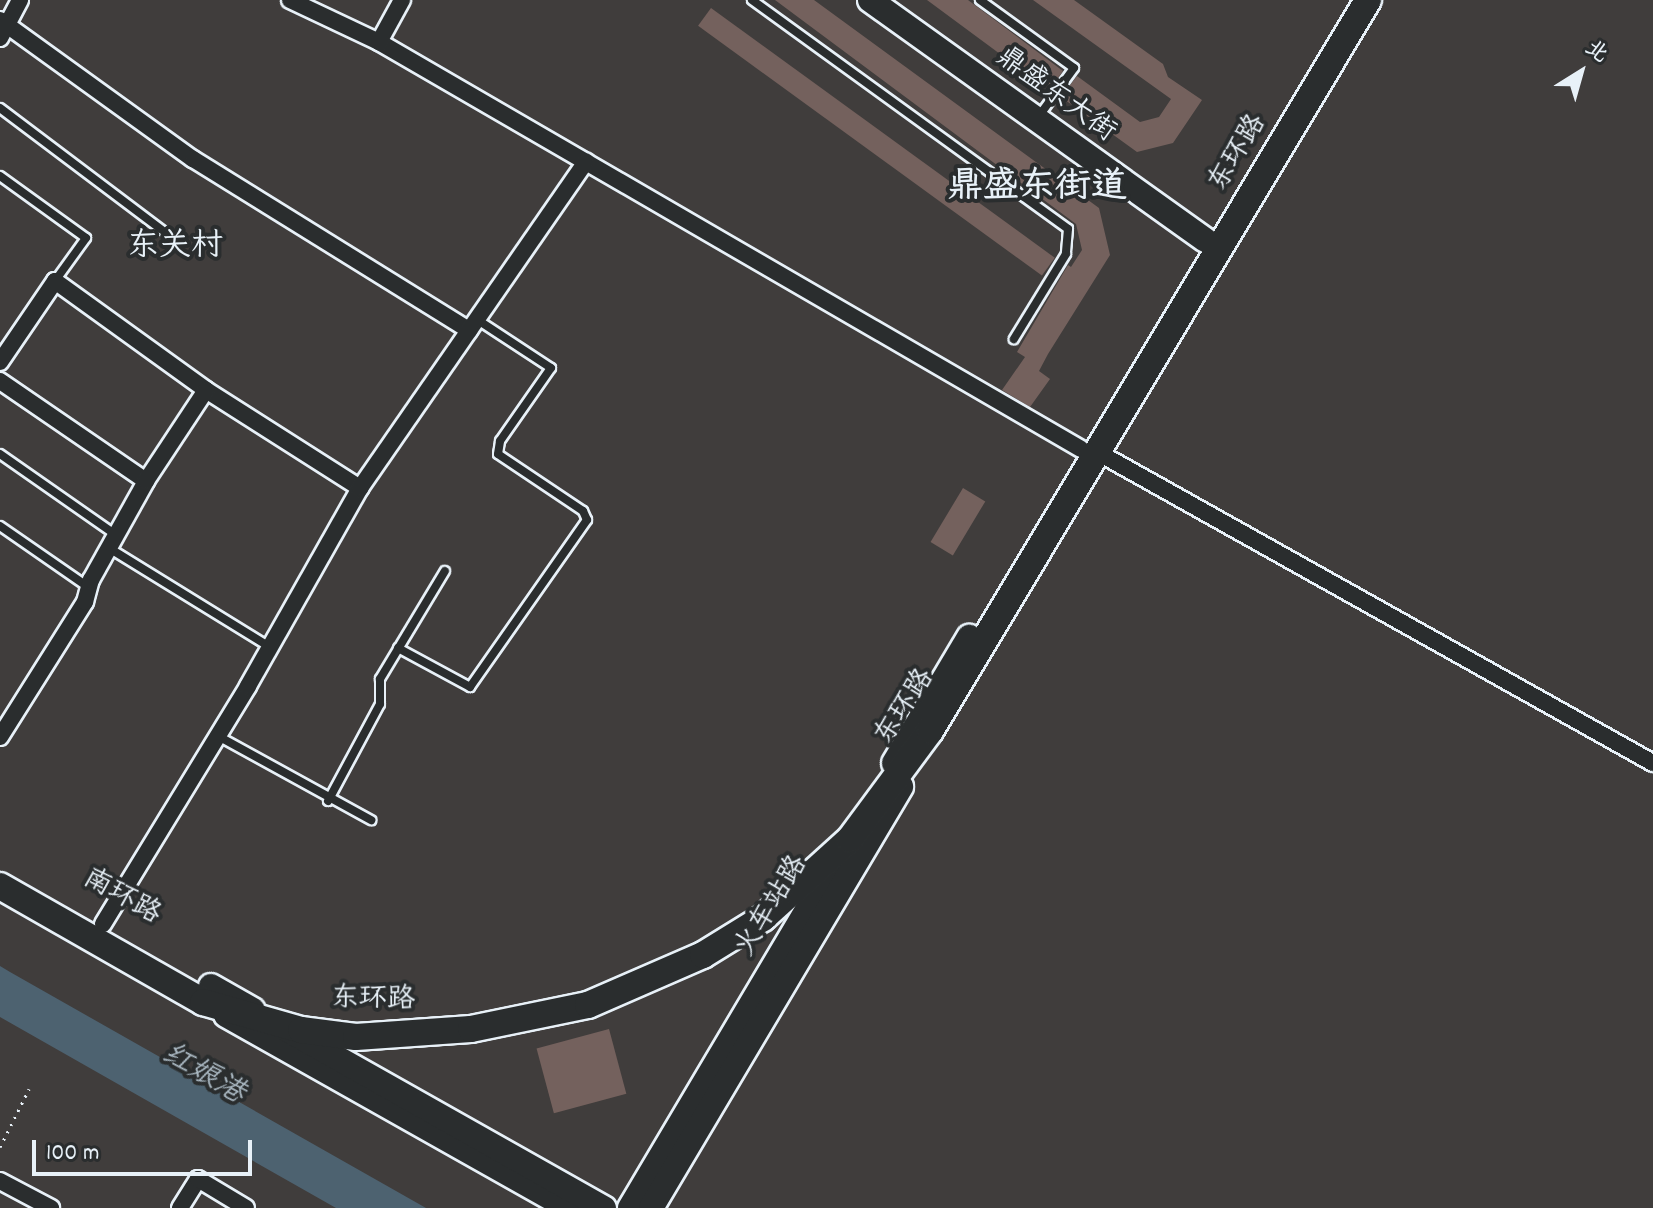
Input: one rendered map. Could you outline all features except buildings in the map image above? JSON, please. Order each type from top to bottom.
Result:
[{"type":"main road","name":"鼎盛东大街","points":[[870,0],[1205,240]]},
{"type":"main road","name":"东环路","points":[[1090,451],[1205,240],[1347,0]]},
{"type":"main road","name":"东环路","points":[[207,994],[279,1025],[337,1036],[399,1036],[514,1023],[588,1005],[703,955],[763,918],[847,843],[897,779],[1090,451],[1368,0]]},
{"type":"main road","name":"东环路","points":[[207,994],[322,1016],[399,1019],[522,1003],[626,972],[752,904],[807,858],[883,769],[976,642]]},
{"type":"main road","name":"火车站路","points":[[651,1208],[976,642]]},
{"type":"main road","name":"火车站路","points":[[630,1208],[847,843]]},
{"type":"main road","name":"南环路","points":[[0,866],[103,924],[207,994]]},
{"type":"main road","name":"南环路","points":[[0,886],[207,994]]},
{"type":"main road","points":[[207,994],[569,1208]]},
{"type":"main road","points":[[279,1025],[604,1208]]},
{"type":"street","points":[[20,0],[2,27],[193,159],[472,324]]},
{"type":"street","points":[[290,0],[379,42],[1090,451],[1653,763]]},
{"type":"street","points":[[379,42],[402,0]]},
{"type":"street","points":[[103,924],[218,736],[360,488],[586,162]]},
{"type":"street","points":[[0,362],[55,281],[206,390],[360,488]]},
{"type":"street","points":[[0,381],[146,481]]},
{"type":"street","points":[[0,737],[85,602],[112,542],[146,481],[206,390]]},
{"type":"street","points":[[180,1208],[198,1179],[246,1208]]},
{"type":"street","points":[[0,1181],[51,1208]]},
{"type":"lane","points":[[752,0],[1068,229],[1066,254],[1014,339]]},
{"type":"lane","points":[[980,0],[1074,68],[1037,120]]},
{"type":"lane","points":[[0,108],[162,230]]},
{"type":"lane","points":[[0,176],[86,238],[55,281]]},
{"type":"lane","points":[[398,648],[470,687],[587,520],[583,511],[497,451],[551,368],[472,324]]},
{"type":"lane","points":[[0,454],[112,542],[270,647]]},
{"type":"lane","points":[[0,526],[89,588]]},
{"type":"lane","points":[[328,801],[380,704],[380,679],[445,571]]},
{"type":"lane","points":[[218,736],[328,801],[371,820]]},
{"type":"path","points":[[0,1147],[29,1089]]},
{"type":"water","points":[[0,966],[426,1208],[336,1208],[0,1017]]},
{"type":"district","name":"鼎盛东街道","points":[[1037,190]]},
{"type":"district","name":"东关村","points":[[175,248]]},
{"type":"water label","name":"红娘港","points":[[202,1076]]}]
